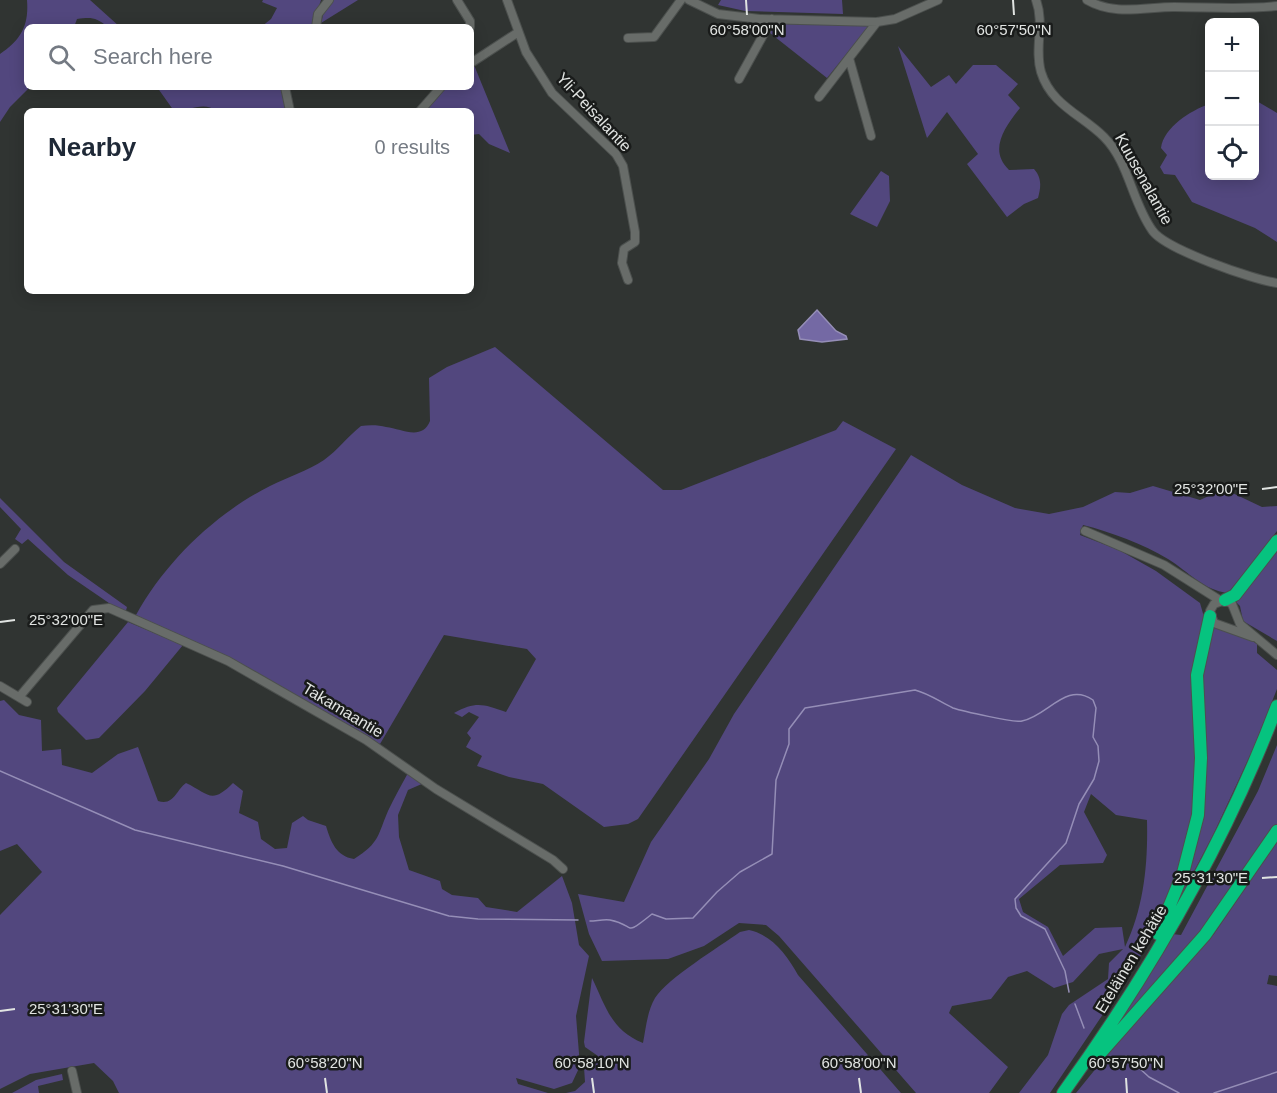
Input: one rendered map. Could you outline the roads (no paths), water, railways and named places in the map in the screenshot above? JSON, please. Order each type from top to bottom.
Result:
[{"type":"highway","points":[[1223,600],[1235,595],[1277,541]]},
{"type":"highway","points":[[1115,1018],[1160,931],[1193,841],[1202,775],[1197,675],[1210,613]]},
{"type":"highway","name":"Eteläinen kehätie","points":[[1063,1093],[1115,1018],[1178,914],[1240,794],[1277,706]]},
{"type":"highway","points":[[1069,1093],[1110,1040],[1205,935],[1277,831]]},
{"type":"street","points":[[316,24],[318,14],[329,0]]},
{"type":"street","points":[[458,0],[470,24]]},
{"type":"street","name":"Yli-Peisalantie","points":[[507,0],[517,33],[526,52],[552,93],[615,154],[623,166],[635,232],[635,242],[624,249],[622,263],[628,280]]},
{"type":"street","points":[[628,38],[654,37],[681,0]]},
{"type":"street","points":[[688,0],[718,14],[772,19],[877,22],[895,19],[938,0]]},
{"type":"street","name":"Kuusenalantie","points":[[1036,0],[1041,29],[1038,53],[1041,72],[1048,87],[1062,105],[1104,137],[1113,150],[1152,232],[1164,242],[1184,252],[1277,283]]},
{"type":"street","points":[[1087,0],[1114,9],[1136,10],[1161,4],[1277,6]]},
{"type":"street","points":[[739,79],[772,19]]},
{"type":"street","points":[[819,97],[877,22]]},
{"type":"street","points":[[474,61],[517,33]]},
{"type":"street","points":[[849,58],[871,136]]},
{"type":"street","points":[[286,90],[289,108]]},
{"type":"street","points":[[423,108],[438,90]]},
{"type":"street","points":[[1085,531],[1152,559],[1232,604],[1238,622],[1277,656]]},
{"type":"street","points":[[0,564],[15,549]]},
{"type":"street","points":[[1152,559],[1205,600],[1217,625],[1237,629],[1253,637]]},
{"type":"street","points":[[1210,613],[1214,604],[1223,600]]},
{"type":"street","name":"Takamaantie","points":[[0,686],[23,699],[93,610],[109,608],[228,661],[366,740],[436,789],[554,860],[563,869]]},
{"type":"street","points":[[72,1071],[76,1093]]},
{"type":"waterway","points":[[590,921],[610,920],[633,928],[652,914],[666,919],[693,918],[740,872],[772,854],[776,780],[789,744],[789,729],[805,708],[915,690],[953,708],[999,719],[1022,721],[1066,697],[1083,695],[1093,700],[1096,708],[1093,737],[1098,746],[1099,761],[1094,779],[1079,804],[1066,843],[1015,899],[1016,908],[1021,916],[1045,929],[1065,971],[1069,992]]},
{"type":"waterway","points":[[0,771],[135,830],[283,866],[449,916],[478,919],[578,920]]},
{"type":"waterway","points":[[1075,1004],[1084,1028]]},
{"type":"waterway","points":[[1126,1056],[1149,1077],[1179,1093]]},
{"type":"waterway","points":[[1214,1093],[1277,1072]]}]
